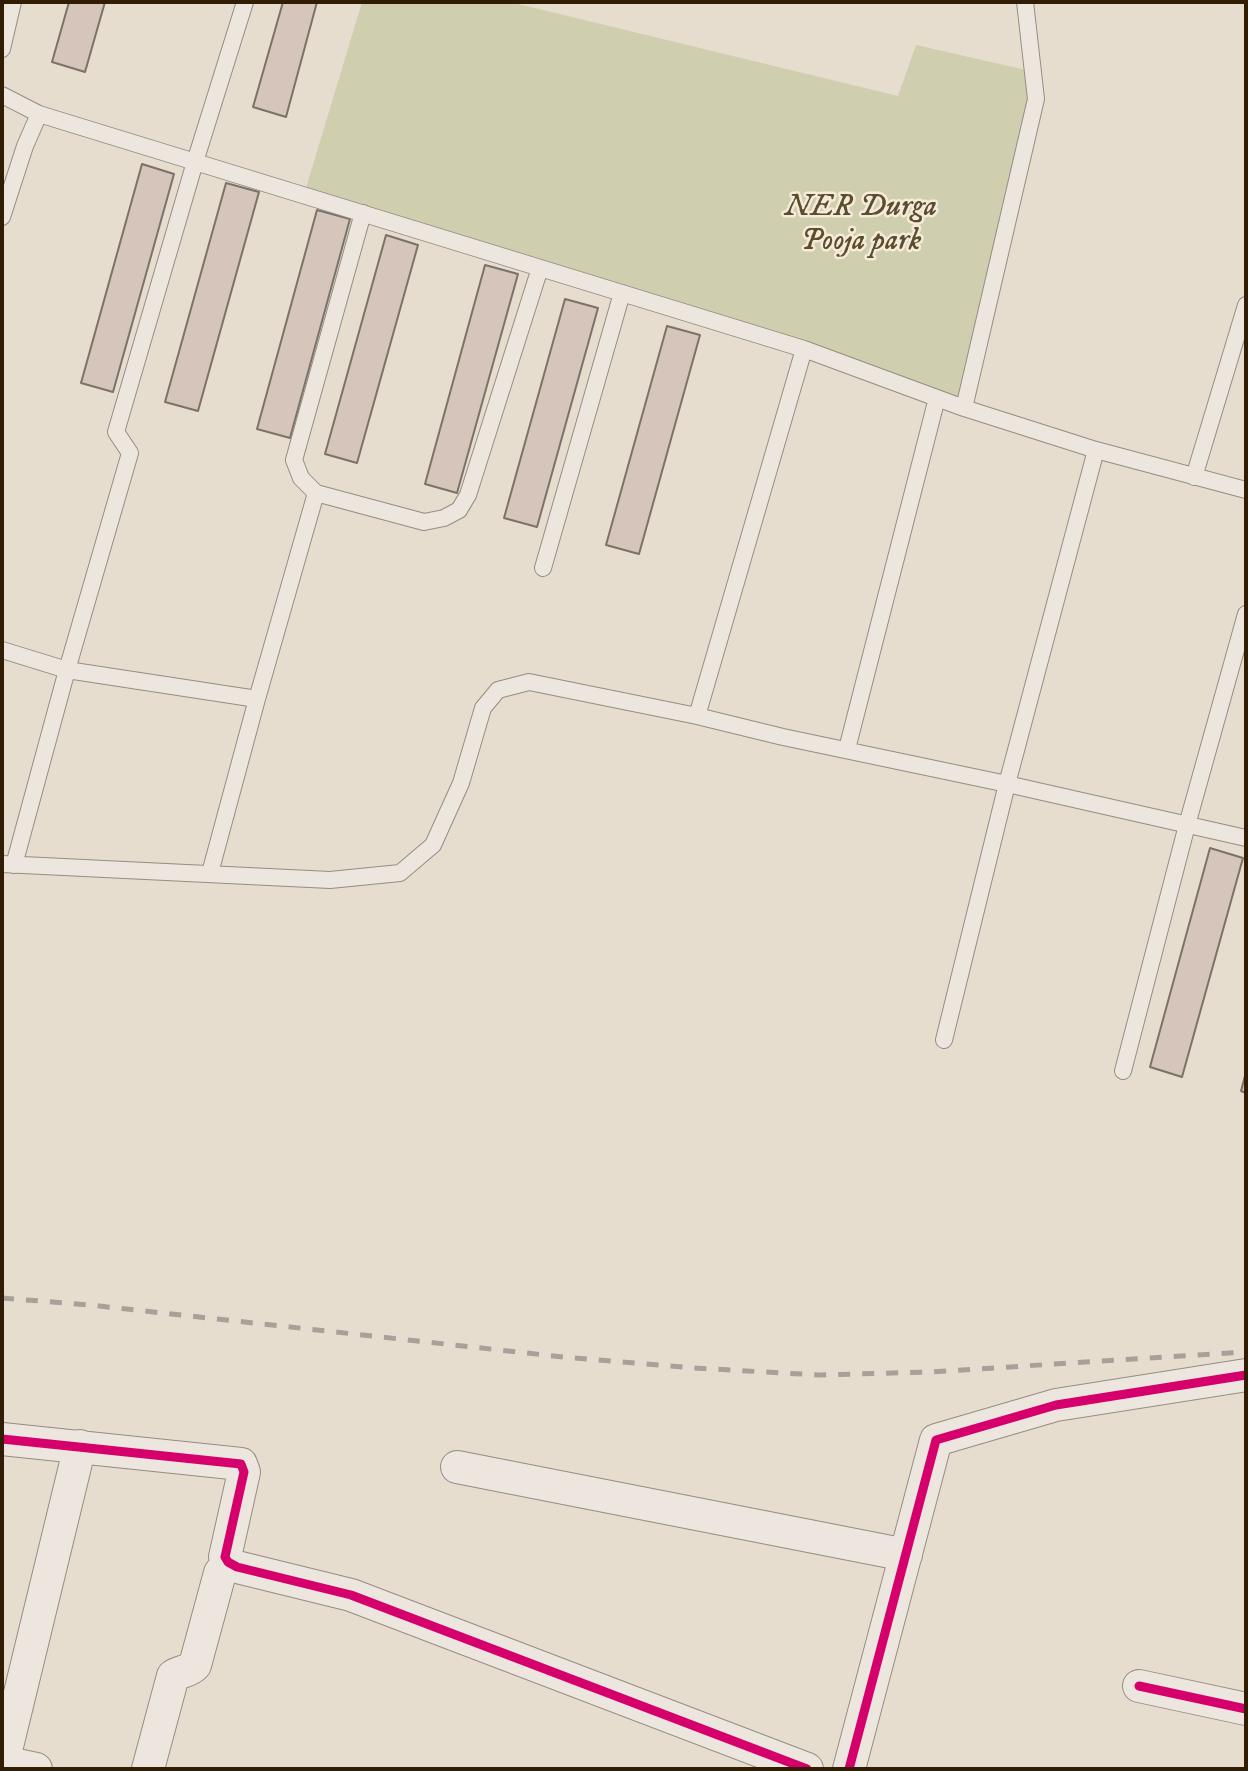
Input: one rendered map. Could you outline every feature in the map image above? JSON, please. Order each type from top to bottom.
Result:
[{"type":"street","points":[[849,1769],[936,1440],[1056,1405],[1246,1375]]},
{"type":"street","points":[[2,1439],[240,1464],[244,1472],[225,1557],[237,1567],[351,1595],[807,1769]]},
{"type":"street","points":[[36,1769],[2,1764],[80,1446]]},
{"type":"street","points":[[457,1467],[906,1555]]},
{"type":"street","points":[[148,1769],[173,1676],[189,1671],[195,1665],[220,1573],[228,1562]]},
{"type":"street","points":[[1139,1686],[1246,1709]]},
{"type":"lane","points":[[2,49],[13,2]]},
{"type":"lane","points":[[245,2],[116,432],[130,453],[8,864],[330,880],[400,873],[433,845],[461,783],[482,708],[498,690],[529,682],[697,716],[1246,838]]},
{"type":"lane","points":[[964,408],[1036,99],[1025,2]]},
{"type":"lane","points":[[2,95],[39,114],[804,349],[964,408],[1096,450],[1246,490]]},
{"type":"lane","points":[[2,217],[25,146],[39,114]]},
{"type":"lane","points":[[363,213],[294,460],[301,478],[316,493],[424,522],[444,519],[459,510],[468,495],[540,268]]},
{"type":"lane","points":[[543,568],[622,293]]},
{"type":"lane","points":[[1194,477],[1246,304]]},
{"type":"lane","points":[[697,716],[804,349]]},
{"type":"lane","points":[[846,749],[937,398]]},
{"type":"lane","points":[[944,1040],[1007,784],[1096,450]]},
{"type":"lane","points":[[210,873],[316,493]]},
{"type":"lane","points":[[1123,1071],[1186,825],[1246,614]]},
{"type":"lane","points":[[2,650],[67,670],[257,699]]},
{"type":"green space","name":"NER Durga Pooja park","points":[[362,2],[510,2],[898,96],[916,45],[1026,70],[1036,99],[958,406],[306,188]]},
{"type":"building","points":[[69,2],[105,2],[85,72],[52,62]]},
{"type":"building","points":[[283,2],[317,2],[286,117],[253,107]]},
{"type":"building","points":[[142,164],[174,174],[113,392],[81,383]]},
{"type":"building","points":[[226,183],[259,192],[198,411],[165,402]]},
{"type":"building","points":[[317,210],[350,219],[290,438],[257,429]]},
{"type":"building","points":[[386,235],[418,245],[357,463],[325,454]]},
{"type":"building","points":[[485,265],[518,274],[457,493],[425,484]]},
{"type":"building","points":[[565,299],[598,308],[537,527],[504,518]]},
{"type":"building","points":[[667,326],[700,335],[639,554],[606,545]]},
{"type":"building","points":[[1210,848],[1243,858],[1182,1077],[1150,1067]]},
{"type":"building","points":[[1246,1072],[1246,1093],[1241,1091]]},
{"type":"railway","points":[[2,1298],[90,1305],[563,1357],[819,1375],[929,1372],[1246,1352]]},
{"type":"cycle path","points":[[849,1769],[936,1440],[1056,1405],[1246,1375]]},
{"type":"cycle path","points":[[2,1439],[241,1464],[244,1472],[225,1557],[237,1567],[351,1595],[807,1769]]},
{"type":"cycle path","points":[[1139,1686],[1246,1709]]}]
